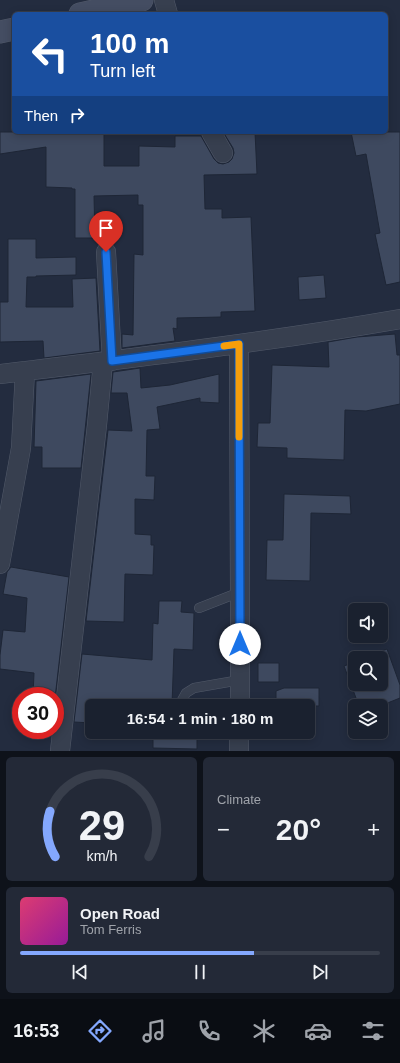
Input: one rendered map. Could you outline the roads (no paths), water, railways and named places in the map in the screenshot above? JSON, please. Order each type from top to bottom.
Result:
[{"type":"main road","points":[[89,12],[142,0]]},
{"type":"main road","points":[[0,32],[12,29]]},
{"type":"street","points":[[164,0],[167,12]]},
{"type":"street","points":[[212,134],[223,153]]},
{"type":"street","points":[[60,751],[97,424],[107,362],[106,252]]},
{"type":"street","points":[[0,374],[107,362],[239,344],[400,319]]},
{"type":"street","points":[[239,344],[240,699]]},
{"type":"street","points":[[0,564],[21,448],[25,371]]},
{"type":"street","points":[[239,739],[239,751]]},
{"type":"lane","points":[[199,608],[240,592]]},
{"type":"lane","points":[[183,699],[186,693],[194,688],[240,680]]}]
